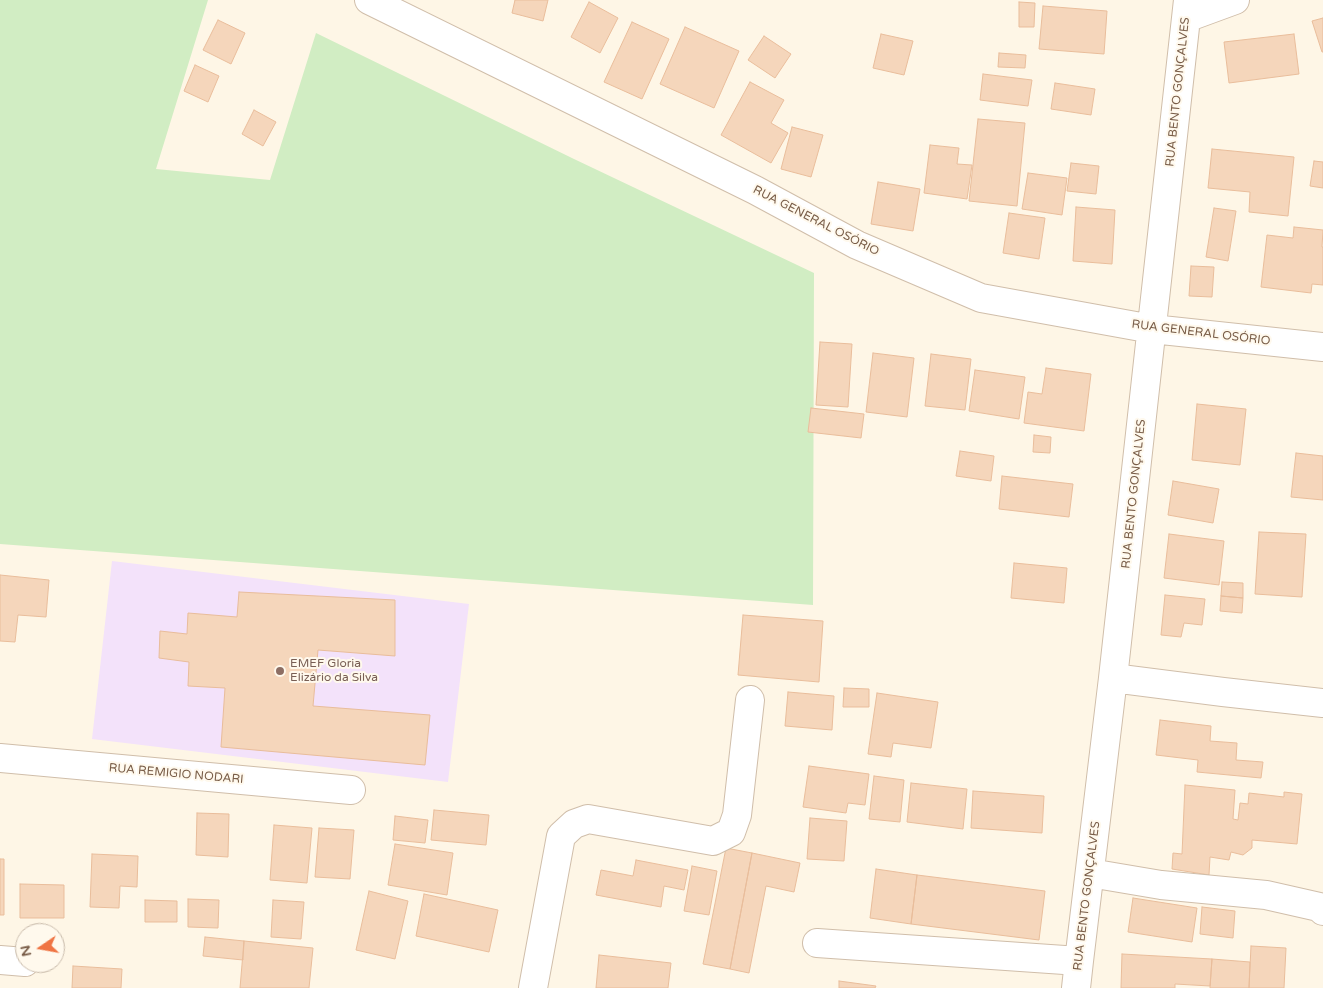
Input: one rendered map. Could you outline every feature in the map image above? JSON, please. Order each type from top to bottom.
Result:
[{"type":"street","name":"RUA GENERAL OSÓRIO","points":[[369,0],[755,190],[857,245],[981,298],[1152,329],[1323,347]]},
{"type":"street","points":[[1187,9],[1235,0]]},
{"type":"street","name":"RUA BENTO GONÇALVES","points":[[1078,975],[1187,9]]},
{"type":"street","points":[[1113,678],[1323,703]]},
{"type":"street","points":[[533,988],[561,836],[574,824],[588,818],[713,841],[731,832],[737,815],[750,700]]},
{"type":"street","name":"RUA REMIGIO NODARI","points":[[0,758],[351,790]]},
{"type":"street","points":[[1090,873],[1161,885],[1266,895],[1319,907],[1323,911]]},
{"type":"street","points":[[818,943],[1078,975]]},
{"type":"street","points":[[0,960],[15,961]]},
{"type":"shaded area","name":"EMEF Gloria Elizário da Silva","points":[[112,561],[469,604],[448,782],[92,739]]},
{"type":"green space","points":[[0,0],[208,0],[156,169],[270,180],[316,33],[814,273],[813,605],[0,544]]},
{"type":"building","points":[[515,0],[548,0],[543,21],[512,13]]},
{"type":"building","points":[[589,2],[618,18],[600,53],[571,37]]},
{"type":"building","points":[[1019,2],[1035,3],[1034,27],[1019,27]]},
{"type":"building","points":[[1043,6],[1107,11],[1104,54],[1039,49]]},
{"type":"building","points":[[1323,18],[1323,52],[1322,52],[1312,21]]},
{"type":"building","points":[[218,20],[245,33],[231,64],[203,50]]},
{"type":"building","points":[[632,22],[669,39],[642,99],[604,82]]},
{"type":"building","points":[[685,27],[739,51],[714,108],[660,84]]},
{"type":"building","points":[[881,34],[913,41],[904,75],[873,68]]},
{"type":"building","points":[[1294,34],[1299,74],[1229,83],[1224,42]]},
{"type":"building","points":[[764,36],[791,54],[775,78],[748,60]]},
{"type":"building","points":[[999,53],[1026,55],[1025,68],[998,67]]},
{"type":"building","points":[[195,65],[219,76],[208,102],[184,91]]},
{"type":"building","points":[[983,74],[1032,80],[1028,106],[980,100]]},
{"type":"building","points":[[750,82],[784,100],[771,123],[788,133],[771,163],[721,135]]},
{"type":"building","points":[[1055,83],[1095,89],[1091,115],[1051,109]]},
{"type":"building","points":[[254,110],[276,122],[263,146],[242,134]]},
{"type":"building","points":[[978,119],[1025,123],[1017,206],[969,201]]},
{"type":"building","points":[[792,127],[823,135],[811,177],[781,169]]},
{"type":"building","points":[[930,145],[959,148],[957,164],[972,165],[967,199],[924,193]]},
{"type":"building","points":[[1212,149],[1294,157],[1288,216],[1249,212],[1250,192],[1208,188]]},
{"type":"building","points":[[1314,161],[1323,162],[1323,188],[1310,186]]},
{"type":"building","points":[[1071,163],[1099,166],[1096,194],[1067,191]]},
{"type":"building","points":[[1028,173],[1067,178],[1062,215],[1022,209]]},
{"type":"building","points":[[878,182],[920,189],[913,231],[871,224]]},
{"type":"building","points":[[1076,207],[1115,210],[1112,264],[1073,261]]},
{"type":"building","points":[[1214,208],[1236,211],[1228,261],[1206,257]]},
{"type":"building","points":[[1009,213],[1045,218],[1039,259],[1003,253]]},
{"type":"building","points":[[1294,227],[1323,230],[1323,285],[1312,284],[1311,293],[1261,287],[1267,235],[1293,238]]},
{"type":"building","points":[[1191,266],[1214,267],[1212,297],[1189,296]]},
{"type":"building","points":[[820,342],[852,344],[848,407],[816,405]]},
{"type":"building","points":[[873,353],[914,358],[907,417],[866,412]]},
{"type":"building","points":[[931,354],[971,359],[965,410],[925,406]]},
{"type":"building","points":[[1046,368],[1091,374],[1084,431],[1024,423],[1028,392],[1042,394]]},
{"type":"building","points":[[975,370],[1025,377],[1019,419],[969,411]]},
{"type":"building","points":[[1197,404],[1246,409],[1240,465],[1192,460]]},
{"type":"building","points":[[811,408],[864,414],[861,438],[808,432]]},
{"type":"building","points":[[1034,435],[1051,437],[1050,453],[1033,452]]},
{"type":"building","points":[[960,451],[994,456],[991,481],[956,476]]},
{"type":"building","points":[[1296,453],[1323,456],[1323,500],[1291,497]]},
{"type":"building","points":[[1002,476],[1073,484],[1069,517],[999,509]]},
{"type":"building","points":[[1173,481],[1219,489],[1213,523],[1168,515]]},
{"type":"building","points":[[1259,532],[1306,534],[1302,597],[1255,594]]},
{"type":"building","points":[[1169,534],[1224,541],[1219,585],[1164,578]]},
{"type":"building","points":[[1014,563],[1067,568],[1064,603],[1011,598]]},
{"type":"building","points":[[0,575],[49,580],[46,617],[18,615],[15,642],[0,641]]},
{"type":"building","points":[[1222,582],[1243,583],[1243,598],[1221,596]]},
{"type":"building","points":[[239,592],[395,600],[395,656],[318,650],[313,706],[430,715],[425,765],[221,747],[225,688],[188,686],[189,662],[159,658],[160,631],[187,634],[188,613],[237,617]]},
{"type":"building","points":[[1165,595],[1205,599],[1202,625],[1184,623],[1181,637],[1161,635]]},
{"type":"building","points":[[1221,596],[1243,598],[1242,613],[1220,611]]},
{"type":"building","points":[[743,615],[823,621],[819,682],[738,675]]},
{"type":"building","points":[[844,688],[869,689],[869,707],[843,707]]},
{"type":"building","points":[[788,692],[834,696],[832,730],[785,726]]},
{"type":"building","points":[[877,693],[938,702],[931,748],[893,743],[891,757],[868,754]]},
{"type":"building","points":[[1160,720],[1211,726],[1210,741],[1237,743],[1236,760],[1263,762],[1261,778],[1197,772],[1198,760],[1156,755]]},
{"type":"building","points":[[809,766],[869,774],[865,805],[848,803],[846,813],[803,807]]},
{"type":"building","points":[[874,776],[904,780],[900,822],[869,819]]},
{"type":"building","points":[[911,783],[967,789],[963,829],[907,822]]},
{"type":"building","points":[[1185,785],[1235,790],[1233,819],[1238,820],[1240,803],[1248,804],[1249,793],[1284,797],[1284,792],[1302,794],[1297,844],[1252,840],[1252,848],[1243,855],[1231,852],[1229,860],[1210,857],[1209,875],[1172,869],[1173,853],[1182,854]]},
{"type":"building","points":[[973,791],[1044,796],[1042,833],[971,828]]},
{"type":"building","points":[[434,810],[489,815],[486,845],[431,840]]},
{"type":"building","points":[[197,813],[229,814],[228,857],[196,855]]},
{"type":"building","points":[[395,816],[428,820],[425,843],[393,840]]},
{"type":"building","points":[[810,818],[847,821],[844,861],[807,859]]},
{"type":"building","points":[[274,825],[312,828],[307,883],[270,880]]},
{"type":"building","points":[[319,828],[354,830],[350,879],[315,877]]},
{"type":"building","points":[[395,844],[453,853],[447,895],[388,885]]},
{"type":"building","points":[[726,848],[752,853],[730,969],[703,964]]},
{"type":"building","points":[[752,853],[800,863],[794,892],[766,886],[749,973],[730,969]]},
{"type":"building","points":[[92,854],[138,856],[137,887],[120,886],[119,908],[90,907]]},
{"type":"building","points":[[0,859],[4,859],[4,915],[0,915]]},
{"type":"building","points":[[636,860],[688,870],[684,890],[664,886],[661,907],[596,895],[601,870],[633,876]]},
{"type":"building","points":[[692,866],[717,871],[709,915],[684,911]]},
{"type":"building","points":[[876,869],[917,875],[911,924],[870,918]]},
{"type":"building","points":[[917,875],[1045,891],[1039,940],[911,924]]},
{"type":"building","points":[[20,884],[64,885],[64,918],[20,918]]},
{"type":"building","points":[[369,891],[408,901],[395,959],[356,950]]},
{"type":"building","points":[[424,894],[498,910],[489,952],[416,936]]},
{"type":"building","points":[[1133,898],[1197,908],[1192,942],[1128,932]]},
{"type":"building","points":[[188,899],[219,900],[218,928],[188,927]]},
{"type":"building","points":[[145,900],[177,901],[177,922],[145,922]]},
{"type":"building","points":[[273,900],[304,902],[301,939],[271,937]]},
{"type":"building","points":[[1202,907],[1235,911],[1233,938],[1200,934]]},
{"type":"building","points":[[205,937],[244,941],[243,960],[203,956]]},
{"type":"building","points":[[244,941],[313,948],[309,988],[240,988]]},
{"type":"building","points":[[1251,946],[1286,948],[1284,988],[1249,988]]},
{"type":"building","points":[[1122,954],[1212,959],[1210,986],[1175,984],[1175,988],[1121,988]]},
{"type":"building","points":[[599,955],[671,963],[668,988],[596,988]]},
{"type":"building","points":[[1212,959],[1250,962],[1249,988],[1210,988]]},
{"type":"building","points":[[73,966],[122,969],[121,988],[72,988]]},
{"type":"building","points":[[839,981],[876,986],[875,988],[839,988]]},
{"type":"place","name":"EMEF Gloria Elizário da Silva","points":[[280,671]]}]
